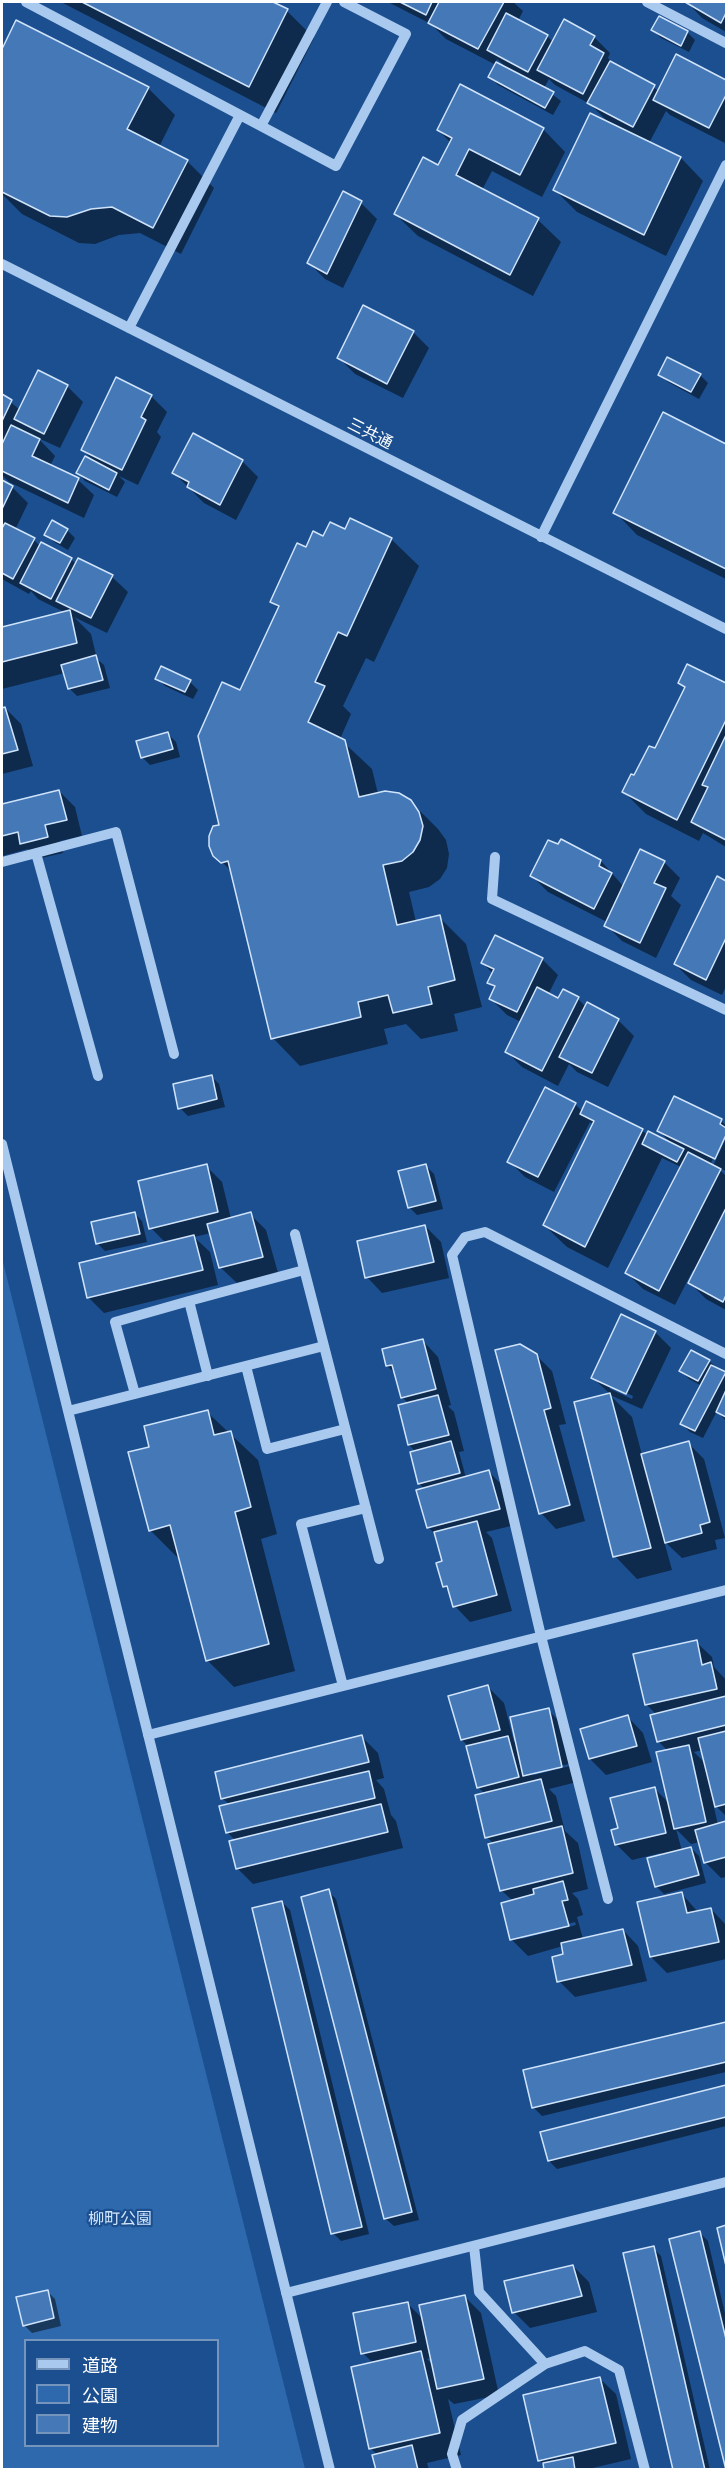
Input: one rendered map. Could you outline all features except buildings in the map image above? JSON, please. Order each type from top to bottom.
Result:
[{"type":"street","points":[[26,2],[336,166],[406,34],[344,2]]},
{"type":"street","points":[[261,126],[327,2]]},
{"type":"street","points":[[647,2],[726,43]]},
{"type":"street","points":[[129,328],[240,115]]},
{"type":"street","points":[[541,537],[726,165]]},
{"type":"street","name":"三共通","points":[[2,264],[726,629]]},
{"type":"street","points":[[2,862],[116,832],[174,1054]]},
{"type":"street","points":[[36,853],[98,1076]]},
{"type":"street","points":[[495,857],[492,899],[726,1010]]},
{"type":"street","points":[[2,1144],[330,2469]]},
{"type":"street","points":[[609,1899],[541,1636],[452,1255],[465,1236],[485,1232],[726,1354]]},
{"type":"street","points":[[295,1234],[379,1559]]},
{"type":"street","points":[[135,1394],[115,1322],[304,1270]]},
{"type":"street","points":[[189,1301],[208,1376]]},
{"type":"street","points":[[68,1412],[324,1346]]},
{"type":"street","points":[[246,1366],[267,1449],[345,1429]]},
{"type":"street","points":[[343,1686],[301,1524],[366,1508]]},
{"type":"street","points":[[148,1735],[726,1590]]},
{"type":"street","points":[[286,2293],[726,2182]]},
{"type":"street","points":[[474,2246],[479,2292],[545,2364]]},
{"type":"street","points":[[457,2469],[452,2454],[462,2420],[545,2364],[585,2351],[619,2370],[645,2469]]},
{"type":"green space","name":"柳町公園","points":[[2,1258],[305,2469],[2,2469]]}]
